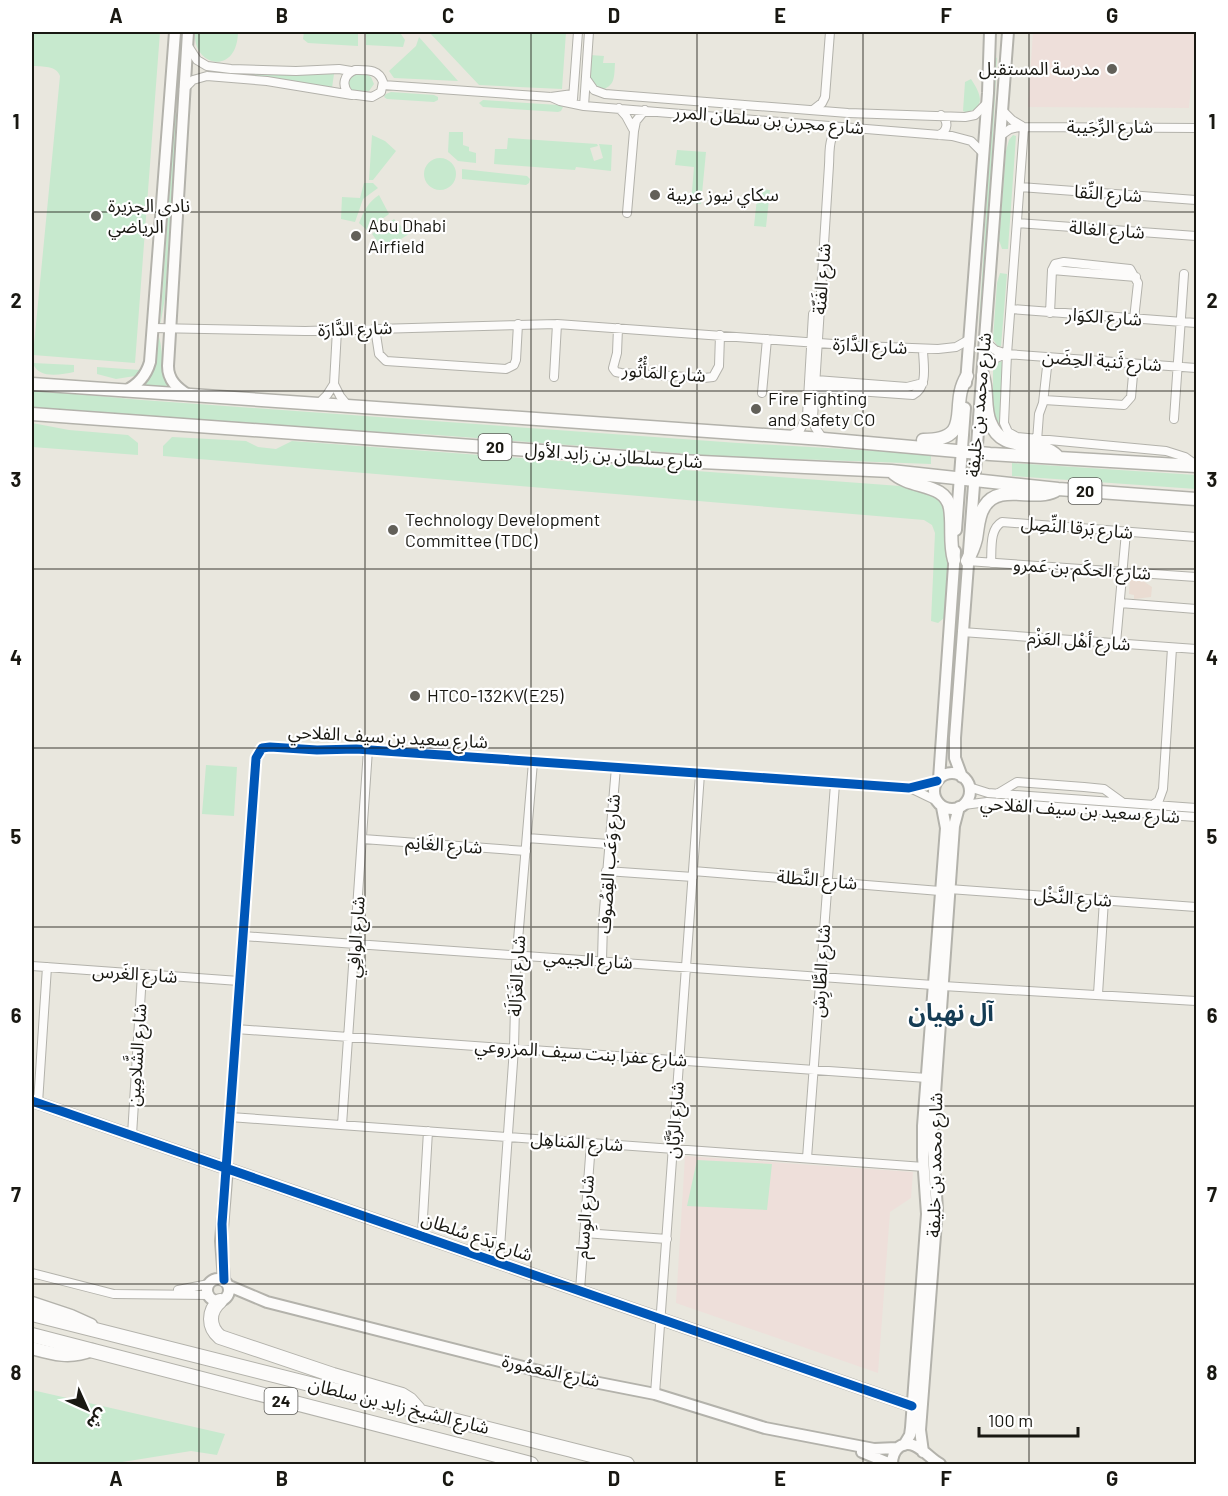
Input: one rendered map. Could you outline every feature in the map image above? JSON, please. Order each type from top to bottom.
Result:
[{"type":"highway","points":[[218,1298],[211,1317],[213,1328],[220,1337],[333,1375],[402,1395],[420,1411]]},
{"type":"highway","name":"شارع الشيخ زايد بن سلطان","points":[[32,1314],[627,1464]]},
{"type":"highway","name":"شارع الشيخ زايد بن سلطان","points":[[32,1335],[531,1464]]},
{"type":"main road","points":[[124,391],[139,382],[148,368],[153,328],[174,32]]},
{"type":"main road","points":[[188,32],[168,372],[177,387],[189,395]]},
{"type":"main road","name":"شارع محمد بن خليفة","points":[[962,777],[956,764],[954,751],[962,632],[959,478],[990,32]]},
{"type":"main road","name":"شارع محمد بن خليفة","points":[[938,780],[961,561],[979,426],[1008,32]]},
{"type":"main road","points":[[169,109],[183,109]]},
{"type":"main road","points":[[983,372],[987,415],[997,434],[1013,444],[1044,448],[1058,457]]},
{"type":"main road","points":[[896,446],[908,441],[940,440],[951,434],[956,425],[961,388],[967,376]]},
{"type":"main road","name":"شارع سلطان بن زايد الأول","points":[[32,384],[823,439],[976,452],[1197,465]]},
{"type":"main road","name":"شارع سلطان بن زايد الأول","points":[[32,414],[680,461],[891,471],[1058,489],[1197,499]]},
{"type":"main road","points":[[963,424],[969,430],[975,430],[979,426]]},
{"type":"main road","points":[[891,471],[905,482],[936,490],[944,496],[949,506],[951,545],[961,561],[974,544],[981,512],[988,501],[999,495],[1042,495],[1058,489]]},
{"type":"main road","points":[[948,774],[962,777],[969,786],[968,800],[961,806],[951,809],[940,804],[934,791],[938,780],[948,774]]},
{"type":"main road","name":"شارع محمد بن خليفة","points":[[924,1457],[921,1430],[937,1209],[932,1136],[938,985],[945,890],[946,828],[940,804]]},
{"type":"main road","name":"شارع محمد بن خليفة","points":[[945,890],[954,826],[961,806]]},
{"type":"main road","name":"شارع محمد بن خليفة","points":[[891,1464],[893,1454],[910,1435],[927,1214],[923,1137],[927,1078],[938,985]]},
{"type":"main road","name":"شارع بَدَع سُلطان","points":[[34,1102],[912,1406]]},
{"type":"main road","name":"شارع سعيد بن سيف الفلاحي","points":[[219,1282],[227,1168]]},
{"type":"main road","points":[[219,1282],[228,1295],[218,1298],[207,1292],[219,1282]]},
{"type":"main road","name":"شارع المَعمُورة","points":[[219,1282],[267,1302]]},
{"type":"main road","name":"شارع المَعمُورة","points":[[218,1298],[267,1302],[543,1372],[656,1394],[765,1428],[874,1449],[911,1444],[918,1446],[924,1457]]},
{"type":"main road","points":[[32,1303],[81,1320],[99,1330]]},
{"type":"main road","points":[[32,1348],[65,1356],[92,1350]]},
{"type":"main road","name":"شارع المَعمُورة","points":[[834,1442],[891,1464]]},
{"type":"main road","points":[[924,1457],[940,1464]]},
{"type":"street","points":[[813,110],[822,103],[825,97],[830,32]]},
{"type":"street","points":[[573,104],[578,33],[589,34],[584,106]]},
{"type":"street","points":[[184,89],[193,80],[207,76],[267,81],[352,95],[375,96],[381,92],[383,85],[381,77],[376,72],[339,69],[231,69],[207,66],[197,60],[188,46]]},
{"type":"street","points":[[351,71],[346,76],[344,86],[352,95]]},
{"type":"street","name":"شارع مجرن بن سلطان المرر","points":[[587,80],[598,92],[627,96],[836,112],[970,117],[980,112],[986,103]]},
{"type":"street","name":"شارع مجرن بن سلطان المرر","points":[[383,85],[551,97],[573,94]]},
{"type":"street","points":[[627,96],[622,108],[634,131]]},
{"type":"street","name":"شارع مجرن بن سلطان المرر","points":[[551,97],[584,106],[849,126],[965,138],[983,153]]},
{"type":"street","points":[[825,97],[836,112]]},
{"type":"street","points":[[627,213],[634,131],[636,121],[645,110]]},
{"type":"street","points":[[1002,110],[1024,127]]},
{"type":"street","points":[[939,135],[947,126],[941,115]]},
{"type":"street","name":"شارع الفَنّة","points":[[786,437],[800,430],[807,416],[831,140],[835,131],[849,126]]},
{"type":"street","name":"شارع الرِّجَيبة","points":[[999,138],[1010,129],[1024,127],[1197,128]]},
{"type":"street","name":"شارع محمد بن خليفة","points":[[1024,127],[1004,423],[1008,432],[1014,436],[1037,441]]},
{"type":"street","name":"شارع النِّقا","points":[[1020,187],[1197,200]]},
{"type":"street","name":"شارع الغالة","points":[[1017,223],[1197,236]]},
{"type":"street","points":[[1050,313],[1052,270],[1136,277],[1138,286],[1134,319]]},
{"type":"street","points":[[1174,419],[1184,274]]},
{"type":"street","name":"شارع الكوَار","points":[[1011,309],[1197,323]]},
{"type":"street","name":"شارع الفَنّة","points":[[813,314],[816,384],[813,418],[823,439]]},
{"type":"street","points":[[375,328],[379,354],[386,361],[506,369],[514,366],[516,360],[518,324]]},
{"type":"street","points":[[554,377],[556,324]]},
{"type":"street","name":"شارع الدَّارَة","points":[[153,328],[338,330],[556,324],[923,349],[950,349],[970,339]]},
{"type":"street","name":"شارع المَأْثُور","points":[[618,328],[617,353],[613,366],[619,373],[713,377],[719,366],[720,335]]},
{"type":"street","points":[[317,404],[334,384],[338,330]]},
{"type":"street","points":[[762,393],[767,339]]},
{"type":"street","name":"شارع ثَنية الحِضَن","points":[[986,342],[995,350],[1007,354],[1197,368]]},
{"type":"street","points":[[816,384],[911,395],[920,390],[923,383],[923,349]]},
{"type":"street","points":[[983,372],[995,358],[1007,354]]},
{"type":"street","points":[[1048,358],[1037,441],[1166,451],[1179,454],[1197,465]]},
{"type":"street","points":[[1044,400],[1124,405],[1131,397],[1134,364]]},
{"type":"street","points":[[334,384],[348,406]]},
{"type":"street","name":"شارع بَرقا النِّصِل","points":[[991,563],[993,531],[1002,522],[1197,537]]},
{"type":"street","points":[[1116,643],[1126,532]]},
{"type":"street","name":"شارع الحكَم بن عَمرو","points":[[961,561],[1197,577]]},
{"type":"street","points":[[1120,603],[1197,609]]},
{"type":"street","name":"شارع أهْل العَزْم","points":[[962,632],[1197,649]]},
{"type":"street","points":[[1154,805],[1159,800],[1163,789],[1172,648]]},
{"type":"street","name":"شارع سعيد بن سيف الفلاحي","points":[[227,1168],[256,758],[259,751],[270,747],[368,750],[909,788],[938,780]]},
{"type":"street","name":"شارع الوافِي","points":[[342,1125],[368,750]]},
{"type":"street","name":"شارع الغَزَالَة","points":[[499,1262],[514,1048],[517,955],[533,762]]},
{"type":"street","name":"شارع وَعَب القِصُوف","points":[[602,961],[606,871],[616,768]]},
{"type":"street","name":"شارع الرَّيَّان","points":[[656,1394],[700,774]]},
{"type":"street","name":"شارع سعيد بن سيف الفلاحي","points":[[998,794],[1017,782],[1102,789],[1122,802]]},
{"type":"street","name":"شارع الطَّارِش","points":[[807,1158],[835,784]]},
{"type":"street","name":"شارع سعيد بن سيف الفلاحي","points":[[969,786],[998,794],[1197,808]]},
{"type":"street","name":"شارع سعيد بن سيف الفلاحي","points":[[909,788],[940,804]]},
{"type":"street","points":[[1163,789],[1170,806]]},
{"type":"street","name":"شارع سعيد بن سيف الفلاحي","points":[[961,806],[987,802],[1197,817]]},
{"type":"street","points":[[527,838],[608,844]]},
{"type":"street","name":"شارع الغَانِم","points":[[363,839],[526,851]]},
{"type":"street","name":"شارع النَّطلة","points":[[606,871],[827,881],[945,890]]},
{"type":"street","name":"شارع النَّخْل","points":[[945,890],[1197,907]]},
{"type":"street","points":[[1098,994],[1104,900]]},
{"type":"street","name":"شارع الجيمي","points":[[243,936],[1197,1001]]},
{"type":"street","name":"شارع الغَرس","points":[[32,966],[239,981]]},
{"type":"street","points":[[34,1102],[47,967]]},
{"type":"street","name":"شارع الشَّلامِين","points":[[132,1135],[142,974]]},
{"type":"street","name":"شارع عفرا بنت سيف المزروعي","points":[[236,1029],[927,1078]]},
{"type":"street","name":"شارع المَناهِل","points":[[230,1117],[924,1167]]},
{"type":"street","points":[[422,1235],[428,1131]]},
{"type":"street","name":"شارع الوِسام","points":[[580,1290],[591,1143]]},
{"type":"street","points":[[584,1233],[667,1239]]},
{"type":"street","name":"شارع المَعمُورة","points":[[32,1273],[114,1294],[172,1294],[218,1298]]},
{"type":"street","name":"شارع المَعمُورة","points":[[172,1294],[176,1291],[219,1282]]},
{"type":"shaded area","name":"مدرسة المستقبل","points":[[1033,32],[1196,32],[1189,108],[1028,107]]},
{"type":"shaded area","points":[[1130,576],[1136,576],[1152,587],[1151,597],[1134,599],[1134,595],[1129,594]]},
{"type":"shaded area","points":[[685,1156],[913,1172],[911,1198],[890,1212],[878,1373],[676,1303]]},
{"type":"green space","name":"نادى الجزيرة الرياضي","points":[[32,32],[160,32],[135,363],[33,355],[60,76],[52,68],[32,66]]},
{"type":"green space","points":[[195,32],[238,32],[236,46],[230,56],[223,61],[215,62],[200,53],[196,44]]},
{"type":"green space","points":[[304,32],[358,32],[358,46],[308,43],[303,39]]},
{"type":"green space","points":[[366,32],[401,34],[405,40],[403,47],[366,45]]},
{"type":"green space","points":[[429,32],[566,32],[562,89],[479,85]]},
{"type":"green space","points":[[419,37],[458,81],[394,78],[389,71],[416,46]]},
{"type":"green space","points":[[590,55],[604,56],[603,63],[615,63],[612,82],[597,91],[588,85]]},
{"type":"green space","points":[[993,56],[997,58],[983,326],[979,325],[993,97]]},
{"type":"green space","points":[[230,72],[276,75],[334,74],[332,88],[284,79],[230,74]]},
{"type":"green space","points":[[353,72],[371,77],[374,84],[369,91],[353,92],[346,88],[347,76]]},
{"type":"green space","points":[[971,79],[980,99],[977,107],[967,113],[963,111],[965,82]]},
{"type":"green space","points":[[391,92],[434,95],[438,97],[438,100],[434,102],[384,97]]},
{"type":"green space","points":[[483,100],[563,107],[558,112],[483,107],[479,103]]},
{"type":"green space","points":[[175,114],[177,115],[165,298],[160,326]]},
{"type":"green space","points":[[449,132],[463,132],[463,145],[469,147],[469,151],[476,153],[476,163],[458,161],[448,152]]},
{"type":"green space","points":[[372,135],[385,141],[396,151],[373,180],[369,180]]},
{"type":"green space","points":[[1013,135],[1016,136],[1008,249],[1002,249],[999,240],[1006,151]]},
{"type":"green space","points":[[508,138],[597,144],[598,146],[590,148],[594,161],[603,158],[599,144],[612,145],[611,171],[576,167],[575,170],[494,164],[495,149],[507,149]]},
{"type":"green space","points":[[677,150],[706,152],[701,204],[691,203],[694,167],[675,165]]},
{"type":"green space","points":[[440,158],[451,163],[456,174],[451,185],[440,190],[429,185],[424,174],[429,163]]},
{"type":"green space","points":[[462,169],[527,176],[530,179],[526,185],[462,179]]},
{"type":"green space","points":[[364,183],[373,183],[378,188],[363,199],[355,222],[341,219],[342,197],[360,198]]},
{"type":"green space","points":[[758,189],[770,190],[766,227],[754,226]]},
{"type":"green space","points":[[379,195],[389,214],[367,230],[359,223],[367,207]]},
{"type":"green space","points":[[394,219],[409,234],[393,244],[381,246],[372,234]]},
{"type":"green space","points":[[1000,273],[1007,274],[1001,346],[998,347],[993,339],[997,283]]},
{"type":"green space","points":[[159,337],[163,369],[170,387],[142,385],[153,369]]},
{"type":"green space","points":[[1003,361],[1000,423],[996,422],[993,413],[993,369]]},
{"type":"green space","points":[[33,363],[74,365],[74,372],[44,374]]},
{"type":"green space","points":[[97,367],[140,370],[135,376],[116,379],[97,374]]},
{"type":"green space","points":[[32,390],[738,443],[931,454],[931,464],[716,456],[422,434],[315,430],[32,407]]},
{"type":"green space","points":[[32,423],[69,430],[128,435],[138,443],[138,455],[32,447]]},
{"type":"green space","points":[[172,437],[246,441],[258,447],[276,449],[292,441],[900,486],[934,495],[946,505],[949,543],[944,618],[938,623],[931,621],[935,533],[932,525],[924,520],[163,456],[163,446]]},
{"type":"green space","points":[[1012,463],[1196,475],[1196,489],[1012,476]]},
{"type":"green space","points":[[206,765],[237,767],[234,816],[202,814]]},
{"type":"green space","points":[[697,1160],[772,1164],[767,1210],[687,1206]]},
{"type":"green space","points":[[32,1390],[225,1434],[217,1455],[191,1451],[110,1464],[32,1464]]},
{"type":"cycle path","points":[[224,1280],[222,1224],[256,758],[262,748],[356,749],[909,788],[937,781]]},
{"type":"cycle path","points":[[32,1101],[912,1406]]},
{"type":"place","name":"مدرسة المستقبل","points":[[1112,69]]},
{"type":"place","name":"سكاي نيوز عربية","points":[[655,195]]},
{"type":"place","name":"نادى الجزيرة الرياضي","points":[[96,216]]},
{"type":"place","name":"Abu Dhabi Airfield","points":[[356,236]]},
{"type":"place","name":"Fire Fighting and Safety CO","points":[[756,409]]},
{"type":"place","name":"Technology Development Committee (TDC)","points":[[393,530]]},
{"type":"place","name":"HTCO-132KV(E25)","points":[[415,696]]},
{"type":"district","name":"آل نهيان","points":[[951,1013]]}]
